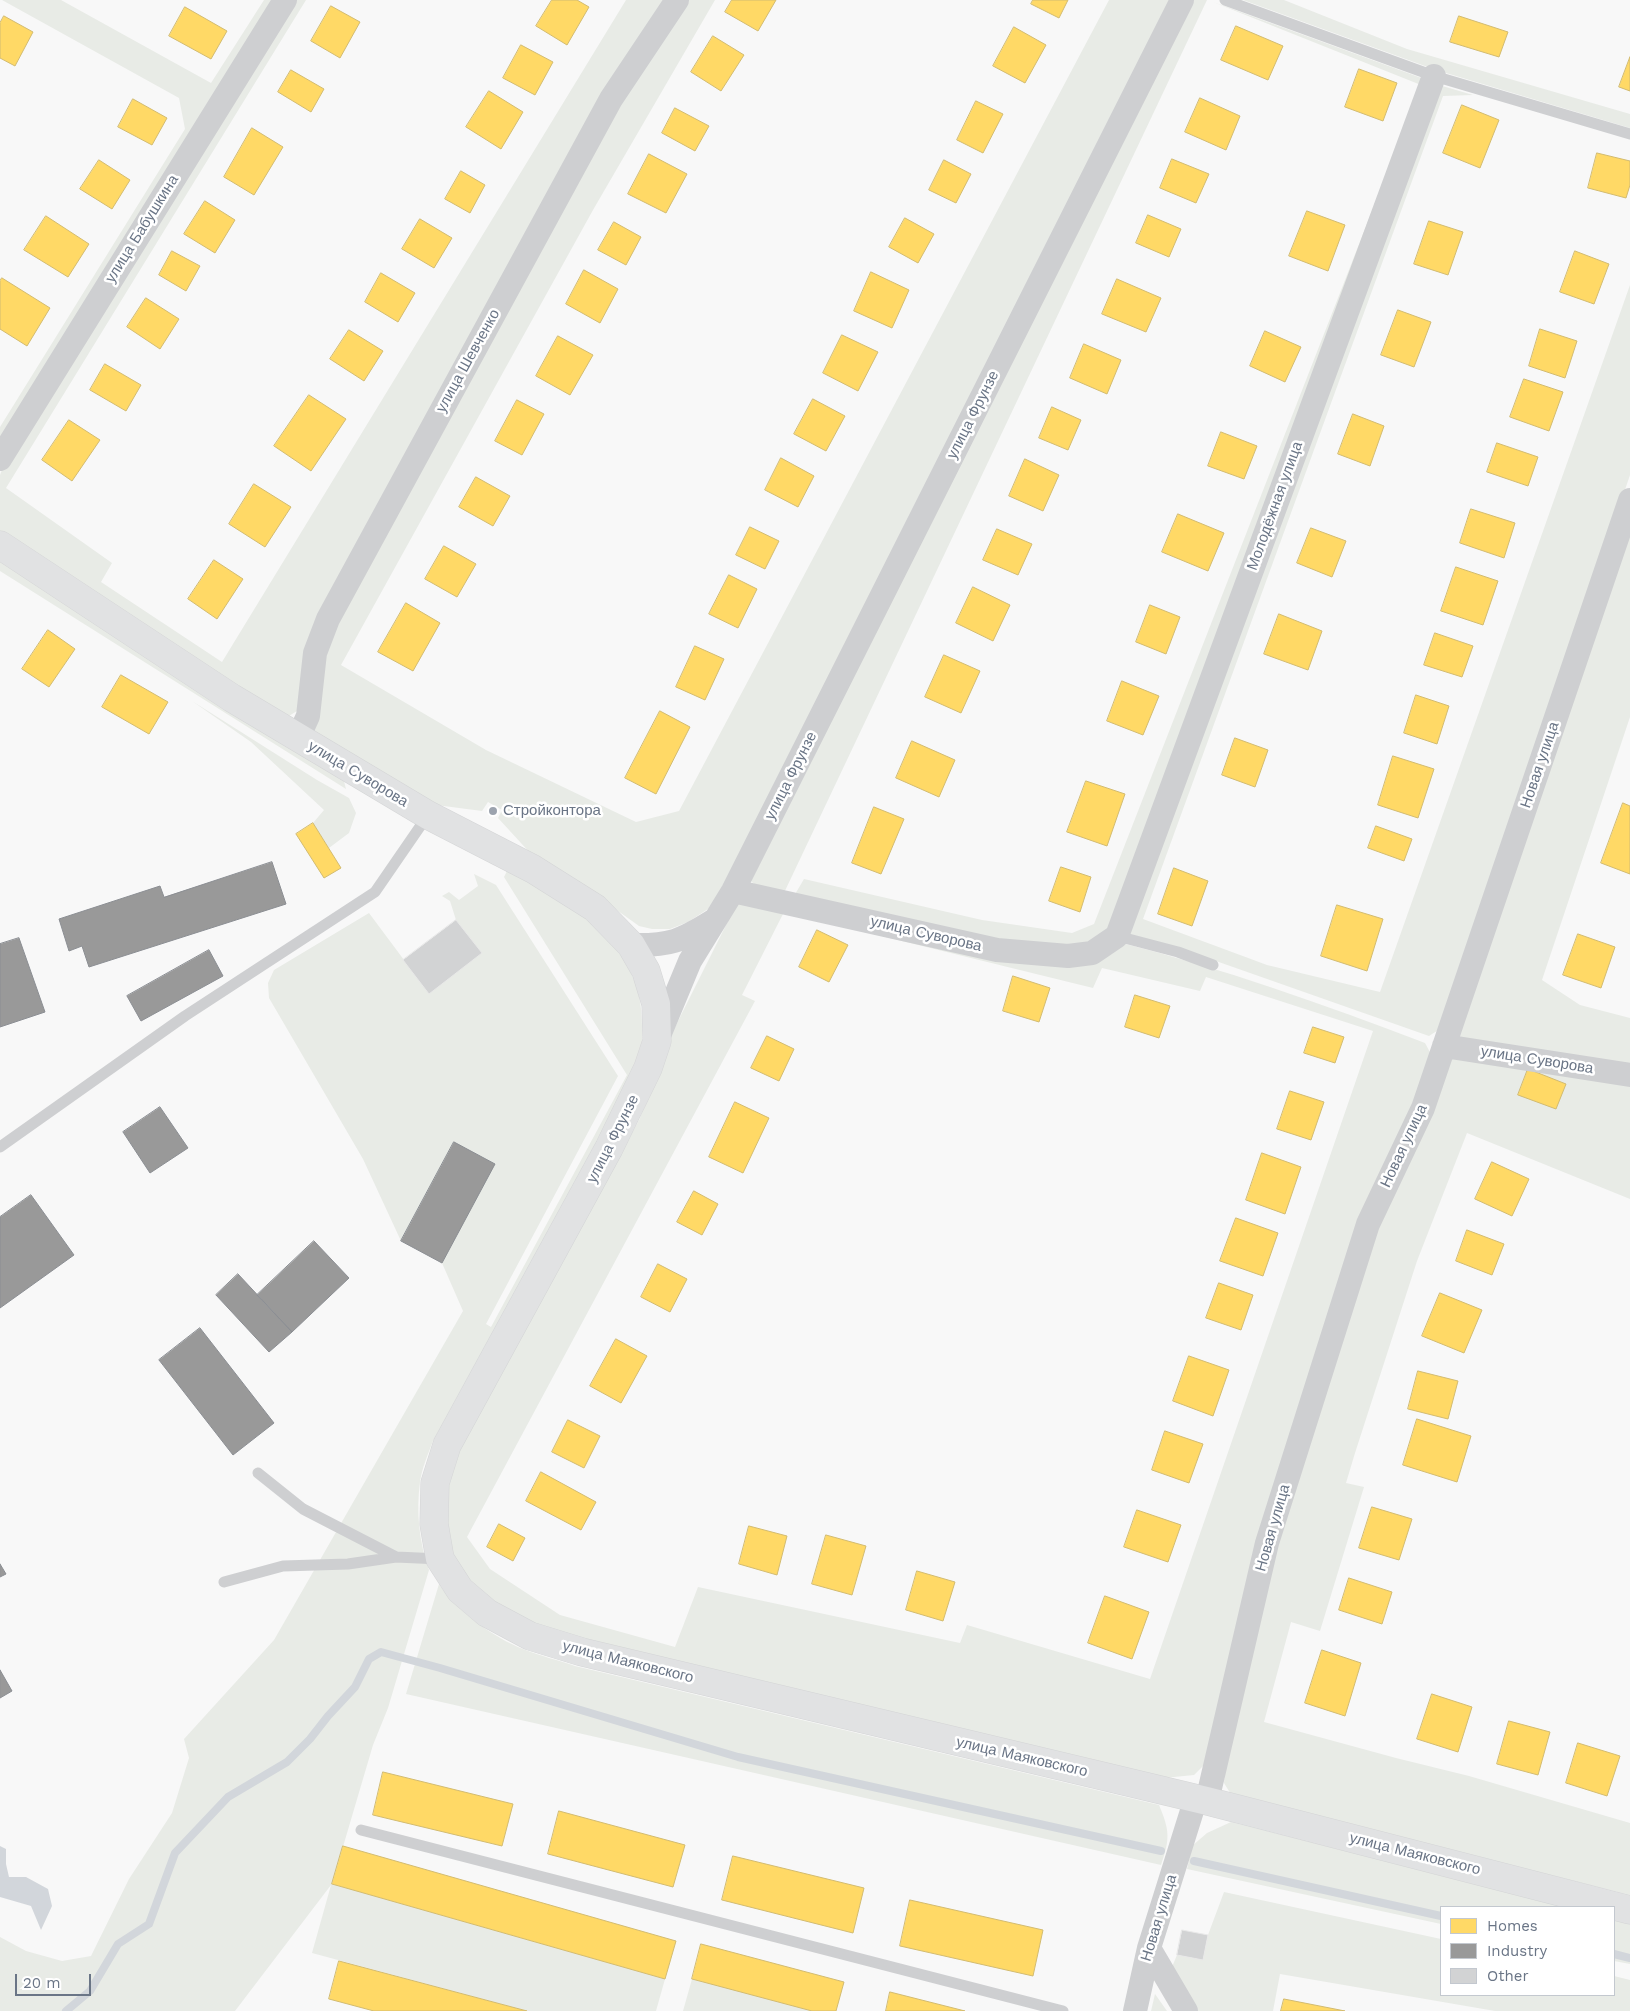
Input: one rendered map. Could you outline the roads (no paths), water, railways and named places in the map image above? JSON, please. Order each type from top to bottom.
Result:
[{"type":"main road","name":"улица Суворова","points":[[0,545],[232,698],[428,815],[533,869],[595,908],[631,945],[646,972],[656,1004],[657,1041]]},
{"type":"main road","name":"улица Фрунзе","points":[[440,1559],[434,1524],[436,1483],[447,1445],[625,1118],[648,1068],[657,1041]]},
{"type":"main road","name":"улица Маяковского","points":[[440,1559],[460,1590],[486,1613],[530,1636],[573,1650],[1201,1799],[1615,1906]]},
{"type":"main road","name":"улица Маяковского","points":[[1615,1906],[1630,1910]]},
{"type":"street","name":"улица Бабушкина","points":[[0,459],[285,0]]},
{"type":"street","name":"улица Шевченко","points":[[298,738],[308,716],[315,653],[328,619],[611,99],[677,0]]},
{"type":"street","name":"улица Фрунзе","points":[[657,1041],[690,961],[732,891],[1182,0]]},
{"type":"street","name":"Молодёжная улица","points":[[1116,936],[1434,76]]},
{"type":"street","name":"Новая улица","points":[[1135,2011],[1149,1948],[1201,1799],[1270,1534],[1368,1224],[1423,1108],[1630,500]]},
{"type":"street","name":"улица Суворова","points":[[732,891],[997,950],[1076,955],[1092,953],[1116,936]]},
{"type":"street","points":[[631,945],[654,946],[679,941],[716,920]]},
{"type":"street","name":"улица Суворова","points":[[1444,1046],[1630,1074]]},
{"type":"street","points":[[1149,1948],[1186,2011]]},
{"type":"lane","points":[[1225,0],[1434,76],[1630,134]]},
{"type":"lane","points":[[0,1147],[185,1016],[375,892],[428,815]]},
{"type":"lane","points":[[1116,936],[1178,952],[1214,965]]},
{"type":"lane","points":[[258,1473],[303,1509],[396,1557]]},
{"type":"lane","points":[[224,1582],[283,1566],[348,1564],[396,1557],[440,1559]]},
{"type":"lane","points":[[361,1830],[1063,2011]]},
{"type":"waterway","points":[[66,2011],[90,1991],[118,1944],[149,1924],[175,1853],[228,1797],[287,1762],[310,1739],[355,1687],[369,1659],[381,1652],[738,1757],[1161,1851]]},
{"type":"waterway","points":[[1194,1861],[1440,1916]]},
{"type":"waterway","points":[[1615,1954],[1630,1958]]},
{"type":"place","name":"Стройконтора","points":[[493,811]]}]
